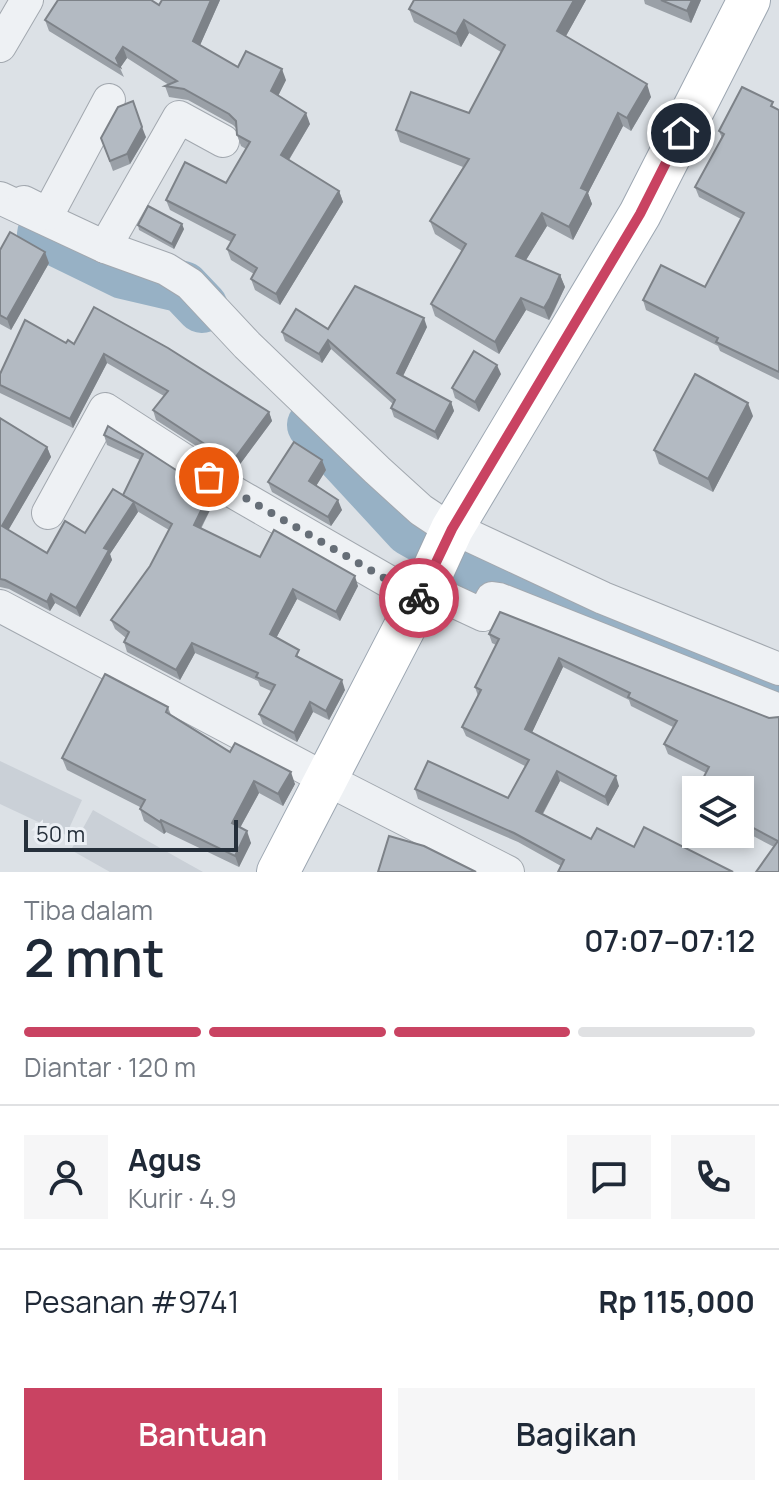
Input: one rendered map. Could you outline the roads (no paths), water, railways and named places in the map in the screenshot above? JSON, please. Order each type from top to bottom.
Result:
[{"type":"main road","points":[[278,872],[451,531],[640,214],[749,0]]},
{"type":"street","points":[[0,46],[27,0]]},
{"type":"street","points":[[0,190],[48,214],[109,100]]},
{"type":"street","points":[[105,247],[179,117],[223,141]]},
{"type":"street","points":[[0,198],[105,247],[166,269],[190,284],[247,345],[377,470],[421,510],[451,531],[603,598],[779,669]]},
{"type":"street","points":[[48,513],[105,409],[235,493],[423,590],[483,615],[492,598],[499,599],[779,710]]},
{"type":"street","points":[[0,606],[508,872]]},
{"type":"waterway","points":[[43,234],[123,273],[183,287],[202,307]]},
{"type":"waterway","points":[[313,425],[410,530],[488,574],[779,687]]}]
